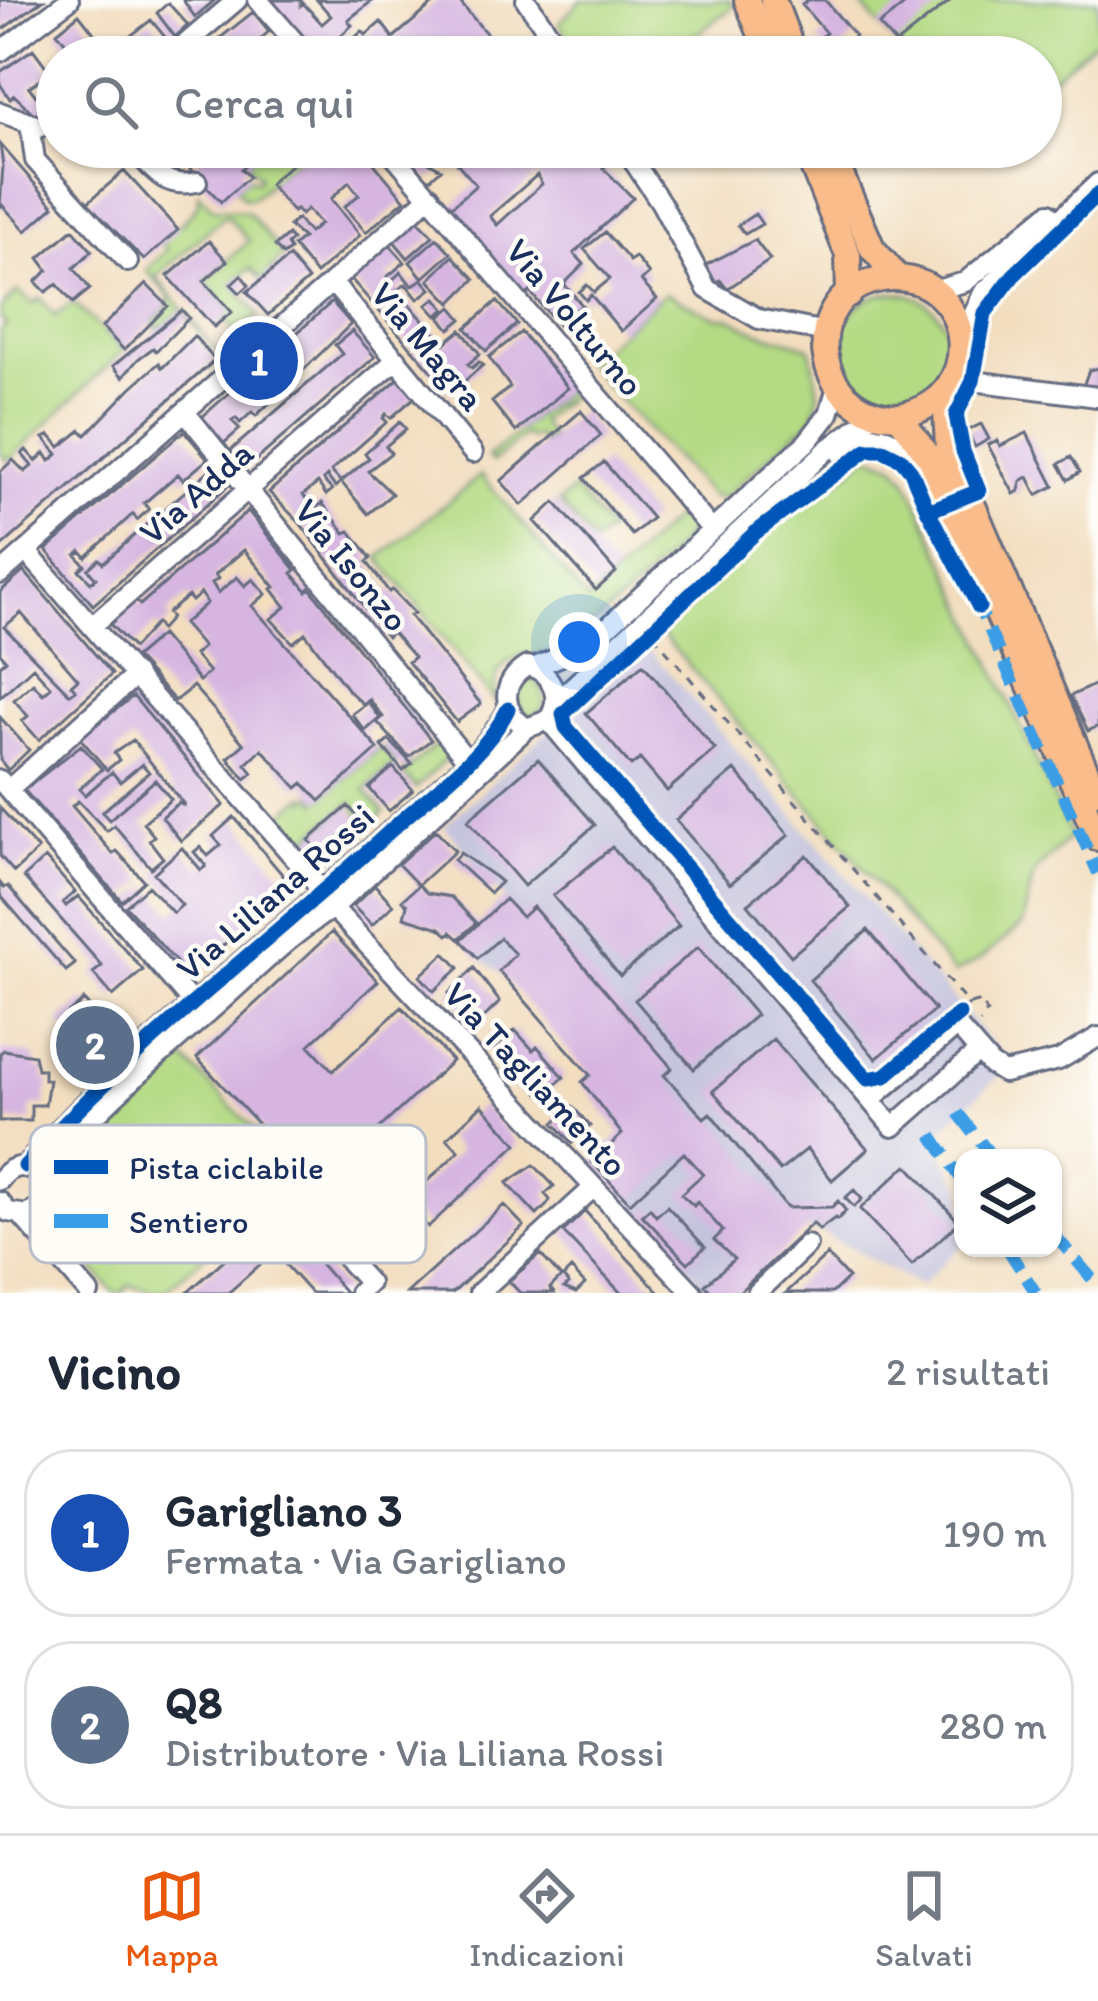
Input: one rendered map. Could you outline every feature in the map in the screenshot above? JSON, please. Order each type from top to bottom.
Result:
[{"type":"main road","points":[[747,0],[762,36]]},
{"type":"main road","points":[[773,0],[787,36]]},
{"type":"main road","points":[[813,168],[848,255],[848,295],[826,332],[825,361],[837,387],[854,404],[887,415],[926,454],[1098,838]]},
{"type":"main road","points":[[838,168],[872,248],[898,278],[933,291],[950,308],[962,342],[960,364],[945,392],[925,409],[887,415]]},
{"type":"main road","points":[[848,295],[872,282],[898,278]]},
{"type":"main road","points":[[945,392],[948,447],[1098,800]]},
{"type":"street","points":[[0,52],[68,0]]},
{"type":"street","points":[[195,36],[237,0]]},
{"type":"street","points":[[259,0],[290,36]]},
{"type":"street","points":[[526,0],[551,36]]},
{"type":"street","points":[[0,112],[36,123]]},
{"type":"street","points":[[30,123],[36,161]]},
{"type":"street","points":[[42,168],[128,262]]},
{"type":"street","points":[[152,168],[163,181],[180,186],[197,182]]},
{"type":"street","name":"Via Volturno","points":[[405,168],[712,530]]},
{"type":"street","points":[[638,168],[707,289],[759,319],[826,332]]},
{"type":"street","points":[[933,291],[965,282],[1072,196],[1098,182]]},
{"type":"street","points":[[962,342],[983,293],[1098,182]]},
{"type":"street","points":[[0,574],[430,196]]},
{"type":"street","name":"Via Magra","points":[[332,283],[473,453]]},
{"type":"street","name":"Via Adda","points":[[92,626],[397,359]]},
{"type":"street","points":[[973,381],[1098,397]]},
{"type":"street","points":[[837,387],[821,428],[598,636],[535,667],[549,678],[552,711],[893,1127],[978,1052]]},
{"type":"street","name":"Via Isonzo","points":[[185,412],[466,760]]},
{"type":"street","name":"Via Liliana Rossi","points":[[62,1125],[193,1004],[327,901],[552,711],[838,440],[887,415]]},
{"type":"street","points":[[768,503],[804,484],[850,444],[863,439],[890,440],[909,455],[947,536],[972,561]]},
{"type":"street","name":"Via Tagliamento","points":[[26,551],[312,878],[327,901],[693,1293]]},
{"type":"street","name":"Via Liliana Rossi","points":[[86,1125],[308,924],[500,725],[508,709],[507,690],[513,676],[527,666],[535,667]]},
{"type":"street","points":[[136,676],[4,784],[193,1004]]},
{"type":"street","points":[[508,709],[527,728]]},
{"type":"street","points":[[870,1100],[956,1026],[1004,1073],[1059,1060],[1098,1037]]},
{"type":"street","name":"Via Liliana Rossi","points":[[0,1180],[10,1169],[30,1171]]},
{"type":"street","points":[[479,1293],[593,1188]]},
{"type":"street","points":[[757,1293],[808,1245]]},
{"type":"street","points":[[60,1263],[88,1293]]},
{"type":"street","points":[[351,1263],[369,1283],[358,1293]]},
{"type":"street","points":[[496,1276],[512,1293]]},
{"type":"path","points":[[634,646],[668,615]]},
{"type":"path","points":[[650,631],[964,1009]]},
{"type":"path","points":[[944,1026],[981,1001],[987,1012],[974,1028]]},
{"type":"shaded area","points":[[644,644],[1011,1065],[932,1138],[954,1173],[954,1253],[920,1286],[806,1229],[738,1293],[711,1293],[592,1162],[621,1134],[582,1082],[590,1074],[499,971],[461,940],[505,898],[444,826]]},
{"type":"green space","points":[[581,0],[730,0],[733,7],[694,36],[567,36],[559,23]]},
{"type":"green space","points":[[857,0],[1098,0],[1098,38],[1062,69],[1062,36],[889,36]]},
{"type":"green space","points":[[251,168],[287,168],[253,198],[245,199],[236,188],[249,177],[255,182],[260,177]]},
{"type":"green space","points":[[199,194],[214,209],[248,212],[283,255],[262,280],[251,268],[232,283],[259,315],[237,335],[223,319],[231,311],[204,281],[249,241],[226,215],[156,277],[224,359],[182,311],[158,329],[152,322],[168,307],[169,296],[146,270],[167,250],[162,244],[197,206]]},
{"type":"green space","points":[[18,291],[33,304],[40,298],[55,316],[73,303],[124,350],[8,461],[0,453],[0,331],[6,325],[0,309]]},
{"type":"green space","points":[[665,293],[713,316],[731,318],[811,351],[819,393],[813,418],[724,497],[712,497],[586,364]]},
{"type":"green space","points":[[894,293],[915,298],[933,310],[945,328],[950,349],[945,370],[933,388],[915,400],[894,405],[873,400],[855,388],[843,370],[838,349],[843,328],[855,310],[873,298]]},
{"type":"green space","points":[[573,384],[577,389],[540,421],[550,436],[543,443],[536,435],[530,439],[525,434],[493,462],[488,457]]},
{"type":"green space","points":[[869,455],[894,464],[907,479],[1071,836],[1034,873],[1022,925],[981,959],[954,973],[659,631],[758,535],[822,494]]},
{"type":"green space","points":[[481,475],[588,601],[681,512],[691,529],[649,575],[587,629],[556,649],[515,658],[503,666],[496,678],[495,702],[379,558]]},
{"type":"green space","points":[[575,489],[609,531],[594,543],[559,502]]},
{"type":"green space","points":[[533,679],[544,703],[541,712],[529,716],[521,709],[518,695],[522,683]]},
{"type":"green space","points":[[439,742],[449,756],[416,788],[403,773]]},
{"type":"green space","points":[[381,747],[396,763],[365,790],[384,812],[319,870],[308,858],[316,852],[323,860],[364,823],[352,802],[302,843],[280,817],[304,796],[307,800],[312,795],[318,802]]},
{"type":"green space","points":[[183,1058],[250,1125],[110,1125]]},
{"type":"green space","points":[[88,1263],[196,1263],[163,1293],[129,1285],[122,1293],[114,1293]]},
{"type":"building","points":[[0,0],[43,0],[0,31]]},
{"type":"building","points":[[183,0],[215,0],[195,17]]},
{"type":"building","points":[[270,0],[301,0],[322,24],[331,16],[317,0],[373,0],[348,20],[352,25],[340,36],[302,36]]},
{"type":"building","points":[[438,0],[458,0],[488,36],[395,36]]},
{"type":"building","points":[[808,0],[825,0],[855,36],[823,36],[826,33],[802,5]]},
{"type":"building","points":[[910,0],[951,0],[906,36],[889,36],[879,25]]},
{"type":"building","points":[[168,3],[188,25],[174,36],[157,13]]},
{"type":"building","points":[[253,12],[269,31],[264,36],[223,36]]},
{"type":"building","points":[[79,14],[96,36],[60,36],[57,32]]},
{"type":"building","points":[[151,20],[164,36],[130,36]]},
{"type":"building","points":[[381,22],[392,36],[357,36],[362,31],[366,35]]},
{"type":"building","points":[[33,49],[36,82],[29,87],[36,96],[36,114],[14,95],[10,99],[0,84],[0,72]]},
{"type":"building","points":[[0,144],[54,206],[26,231],[0,207]]},
{"type":"building","points":[[242,168],[249,177],[221,202],[190,169]]},
{"type":"building","points":[[287,168],[378,168],[405,200],[366,232],[344,207],[359,195],[349,182],[331,199],[360,235],[316,274],[293,246],[303,238],[289,226],[297,219],[309,233],[320,224],[307,209],[301,215],[296,209],[293,212],[269,184]]},
{"type":"building","points":[[418,168],[441,169],[429,180]]},
{"type":"building","points":[[461,168],[603,168],[633,198],[574,253],[584,264],[564,284],[582,305],[558,325],[530,292],[525,296],[450,208],[476,185]],"holes":[[[537,175],[542,184],[497,225],[490,216]]]},
{"type":"building","points":[[124,171],[178,230],[144,260],[87,203]]},
{"type":"building","points":[[755,214],[762,224],[745,234],[738,225]]},
{"type":"building","points":[[417,219],[433,236],[408,258],[393,240]]},
{"type":"building","points":[[73,229],[92,251],[74,268],[90,289],[73,303],[57,284],[46,292],[36,282],[48,270],[39,258]]},
{"type":"building","points":[[605,232],[630,261],[635,257],[649,274],[641,281],[657,299],[621,331],[591,295],[586,300],[579,292],[587,285],[594,292],[610,279],[584,249]]},
{"type":"building","points":[[288,235],[290,250],[283,255],[275,246]]},
{"type":"building","points":[[437,238],[451,253],[423,278],[410,262]]},
{"type":"building","points":[[755,240],[770,260],[727,289],[720,280],[713,283],[702,267]]},
{"type":"building","points":[[209,241],[227,261],[204,281],[232,312],[214,327],[168,276]]},
{"type":"building","points":[[389,244],[405,262],[387,277],[390,282],[401,272],[412,286],[422,279],[431,289],[418,299],[406,284],[397,290],[444,344],[461,330],[480,354],[468,364],[472,368],[479,362],[483,365],[451,393],[350,278]]},
{"type":"building","points":[[453,256],[475,279],[451,303],[429,280]]},
{"type":"building","points":[[289,257],[308,280],[268,315],[247,292]]},
{"type":"building","points":[[241,275],[249,285],[240,293],[231,284]]},
{"type":"building","points":[[146,284],[168,306],[124,350],[102,327]]},
{"type":"building","points":[[436,298],[445,309],[437,316],[427,305]]},
{"type":"building","points":[[497,301],[517,324],[486,351],[466,328]]},
{"type":"building","points":[[332,302],[351,324],[256,416],[252,412],[240,423],[236,418],[232,421],[240,429],[223,444],[201,418]]},
{"type":"building","points":[[452,307],[462,319],[450,329],[440,317]]},
{"type":"building","points":[[182,310],[189,318],[123,377],[113,366]]},
{"type":"building","points":[[352,331],[375,357],[246,469],[230,451],[342,354],[335,345]]},
{"type":"building","points":[[521,332],[568,388],[516,432],[492,402],[510,387],[489,357]]},
{"type":"building","points":[[194,336],[215,360],[0,548],[0,472],[13,460],[25,472],[32,466],[22,454],[26,450],[36,461],[45,453],[50,461],[58,454],[44,438],[50,435],[60,447],[81,430],[86,435],[131,388],[159,363],[162,368]]},
{"type":"building","points":[[1098,368],[1098,393],[1082,389],[1089,370]]},
{"type":"building","points":[[399,378],[415,397],[391,418],[386,414],[387,422],[331,471],[341,482],[335,487],[327,476],[323,480],[332,490],[326,495],[318,483],[303,495],[315,509],[322,503],[345,533],[350,531],[389,592],[414,613],[410,616],[481,704],[457,722],[408,662],[414,657],[392,632],[387,637],[300,523],[269,492]]},
{"type":"building","points":[[581,411],[601,435],[522,505],[501,481]]},
{"type":"building","points":[[400,422],[406,429],[386,446],[391,453],[368,471],[392,494],[368,514],[341,482]]},
{"type":"building","points":[[981,424],[989,439],[975,447],[967,431]]},
{"type":"building","points":[[184,431],[208,459],[183,480],[178,474],[144,503],[149,509],[137,520],[133,514],[86,557],[81,551],[76,555],[85,565],[79,570],[91,582],[96,578],[88,569],[99,559],[103,563],[214,466],[230,484],[93,605],[46,550]]},
{"type":"building","points":[[1027,433],[1054,486],[1037,495],[1028,477],[1014,494],[988,445],[997,440],[1000,446]]},
{"type":"building","points":[[1071,457],[1080,472],[1068,480],[1059,464]]},
{"type":"building","points":[[604,462],[652,518],[632,535],[584,478]]},
{"type":"building","points":[[555,502],[616,572],[596,590],[535,521]]},
{"type":"building","points":[[248,511],[296,570],[292,573],[307,591],[310,588],[431,740],[409,757],[377,722],[383,717],[369,699],[363,704],[347,689],[305,633],[293,643],[271,619],[286,607],[244,550],[215,575],[218,579],[212,583],[218,593],[237,577],[245,586],[253,579],[266,594],[252,606],[378,749],[320,801],[303,783],[297,788],[262,749],[246,764],[253,773],[245,779],[228,758],[244,744],[193,686],[175,701],[135,657],[161,635],[199,681],[209,672],[194,655],[203,647],[183,624],[207,603],[201,593],[192,601],[188,596],[167,613],[171,618],[160,630],[156,623],[133,648],[109,623],[135,600],[140,605]]},
{"type":"building","points":[[24,571],[112,674],[39,740],[22,721],[28,716],[14,700],[33,683],[43,694],[51,687],[33,667],[0,697],[0,665],[6,660],[0,653],[0,592]],"holes":[[[21,613],[78,679],[70,694],[4,627]]]},
{"type":"building","points":[[643,664],[715,749],[667,791],[640,759],[631,766],[586,713]]},
{"type":"building","points":[[1098,683],[1098,726],[1088,731],[1071,696]]},
{"type":"building","points":[[133,696],[224,805],[181,841],[162,817],[178,803],[185,806],[133,740],[114,753],[119,760],[107,770],[80,738]]},
{"type":"building","points":[[368,702],[380,718],[365,731],[352,714]]},
{"type":"building","points":[[0,717],[29,750],[8,770],[0,760]]},
{"type":"building","points":[[389,740],[412,764],[403,771],[382,746]]},
{"type":"building","points":[[81,745],[102,769],[79,789],[85,795],[112,772],[120,782],[142,764],[149,772],[102,812],[109,820],[155,780],[171,799],[143,823],[163,858],[151,868],[114,825],[107,831],[78,801],[72,806],[113,854],[117,851],[144,881],[122,901],[24,790]]},
{"type":"building","points":[[538,759],[595,825],[524,886],[468,820]]},
{"type":"building","points":[[393,767],[413,790],[389,811],[369,788]]},
{"type":"building","points":[[735,770],[789,835],[730,884],[676,820]]},
{"type":"building","points":[[348,806],[363,823],[323,857],[309,840]]},
{"type":"building","points":[[0,808],[38,850],[14,872],[0,856]]},
{"type":"building","points":[[234,817],[292,886],[220,948],[215,943],[184,971],[126,906],[148,886],[173,913],[182,905],[154,873],[182,848],[201,870],[206,866],[194,852],[200,847],[208,856],[221,845],[213,836]]},
{"type":"building","points":[[436,830],[455,851],[418,885],[398,864]]},
{"type":"building","points":[[612,847],[679,926],[620,976],[553,896]]},
{"type":"building","points":[[460,853],[501,882],[490,893],[454,860]]},
{"type":"building","points":[[807,855],[850,907],[791,956],[748,904]]},
{"type":"building","points":[[45,858],[75,892],[63,902],[66,906],[78,896],[143,970],[113,996],[93,973],[102,966],[24,877]]},
{"type":"building","points":[[0,883],[8,886],[75,964],[66,971],[0,895]]},
{"type":"building","points":[[375,885],[393,905],[372,925],[353,906]]},
{"type":"building","points":[[419,885],[427,893],[451,897],[476,923],[459,939],[404,917],[407,905],[402,900]]},
{"type":"building","points":[[505,899],[522,917],[533,907],[672,1068],[664,1075],[704,1118],[710,1113],[787,1208],[832,1207],[838,1201],[846,1211],[819,1230],[813,1223],[738,1293],[712,1293],[705,1285],[734,1259],[714,1240],[723,1231],[697,1202],[694,1206],[681,1194],[703,1174],[684,1153],[630,1203],[592,1162],[622,1134],[582,1082],[590,1075],[499,971],[515,954],[500,938],[478,958],[461,940]]},
{"type":"building","points":[[868,930],[935,1010],[876,1059],[810,980]]},
{"type":"building","points":[[332,932],[378,981],[309,1045],[333,1071],[402,1007],[452,1061],[383,1125],[259,1125],[197,1058]]},
{"type":"building","points":[[698,947],[756,1015],[694,1069],[635,1000]]},
{"type":"building","points":[[445,953],[459,968],[434,991],[420,976]]},
{"type":"building","points":[[474,968],[500,1002],[477,1024],[449,993]]},
{"type":"building","points":[[84,1000],[93,1011],[84,1018],[112,1051],[98,1063],[59,1021]]},
{"type":"building","points":[[515,1030],[533,1050],[537,1046],[564,1077],[542,1096],[494,1049]]},
{"type":"building","points":[[773,1039],[868,1149],[832,1180],[807,1149],[780,1171],[713,1091]]},
{"type":"building","points":[[0,1053],[34,1055],[37,1069],[44,1069],[44,1080],[49,1080],[45,1105],[31,1105],[31,1121],[0,1121]]},
{"type":"building","points":[[482,1105],[517,1144],[428,1227],[426,1182],[459,1151],[447,1138]]},
{"type":"building","points":[[572,1106],[590,1126],[572,1143],[554,1123]]},
{"type":"building","points":[[534,1165],[554,1186],[545,1194],[550,1200],[537,1215],[507,1183]]},
{"type":"building","points":[[907,1165],[954,1217],[954,1227],[912,1265],[860,1209]]},
{"type":"building","points":[[854,1190],[862,1199],[854,1207],[845,1198]]},
{"type":"building","points":[[504,1205],[524,1226],[457,1289],[407,1293]]},
{"type":"building","points":[[667,1206],[705,1247],[688,1263],[642,1215],[650,1208],[656,1216]]},
{"type":"building","points":[[585,1211],[660,1293],[621,1293],[563,1232]]},
{"type":"building","points":[[540,1254],[561,1277],[550,1288],[554,1293],[520,1293],[509,1281]]},
{"type":"building","points":[[827,1255],[848,1278],[832,1293],[786,1293]]},
{"type":"building","points":[[220,1263],[262,1263],[228,1293],[187,1293]]},
{"type":"building","points":[[284,1263],[320,1263],[346,1293],[311,1293]]},
{"type":"building","points":[[571,1269],[585,1284],[576,1293],[564,1288],[569,1284],[563,1277]]},
{"type":"marked path","points":[[983,597],[979,607],[1098,873]]},
{"type":"marked path","points":[[958,1113],[986,1149]]},
{"type":"marked path","points":[[932,1135],[954,1168]]},
{"type":"marked path","points":[[1062,1244],[1098,1286]]},
{"type":"marked path","points":[[1013,1257],[1036,1293]]},
{"type":"cycle path","points":[[928,511],[979,491],[963,451],[956,415],[973,381],[985,313],[1013,276],[1098,194]]},
{"type":"cycle path","points":[[959,1014],[885,1076],[868,1079],[566,727],[563,714],[755,533],[867,450],[883,450],[901,459],[911,471],[979,607]]},
{"type":"cycle path","points":[[63,1125],[156,1036],[454,776],[485,744],[508,709]]},
{"type":"cycle path","points":[[25,1166],[30,1161]]},
{"type":"place","name":"Garigliano 3","points":[[259,361]]},
{"type":"place","name":"Q8","points":[[95,1045]]}]
